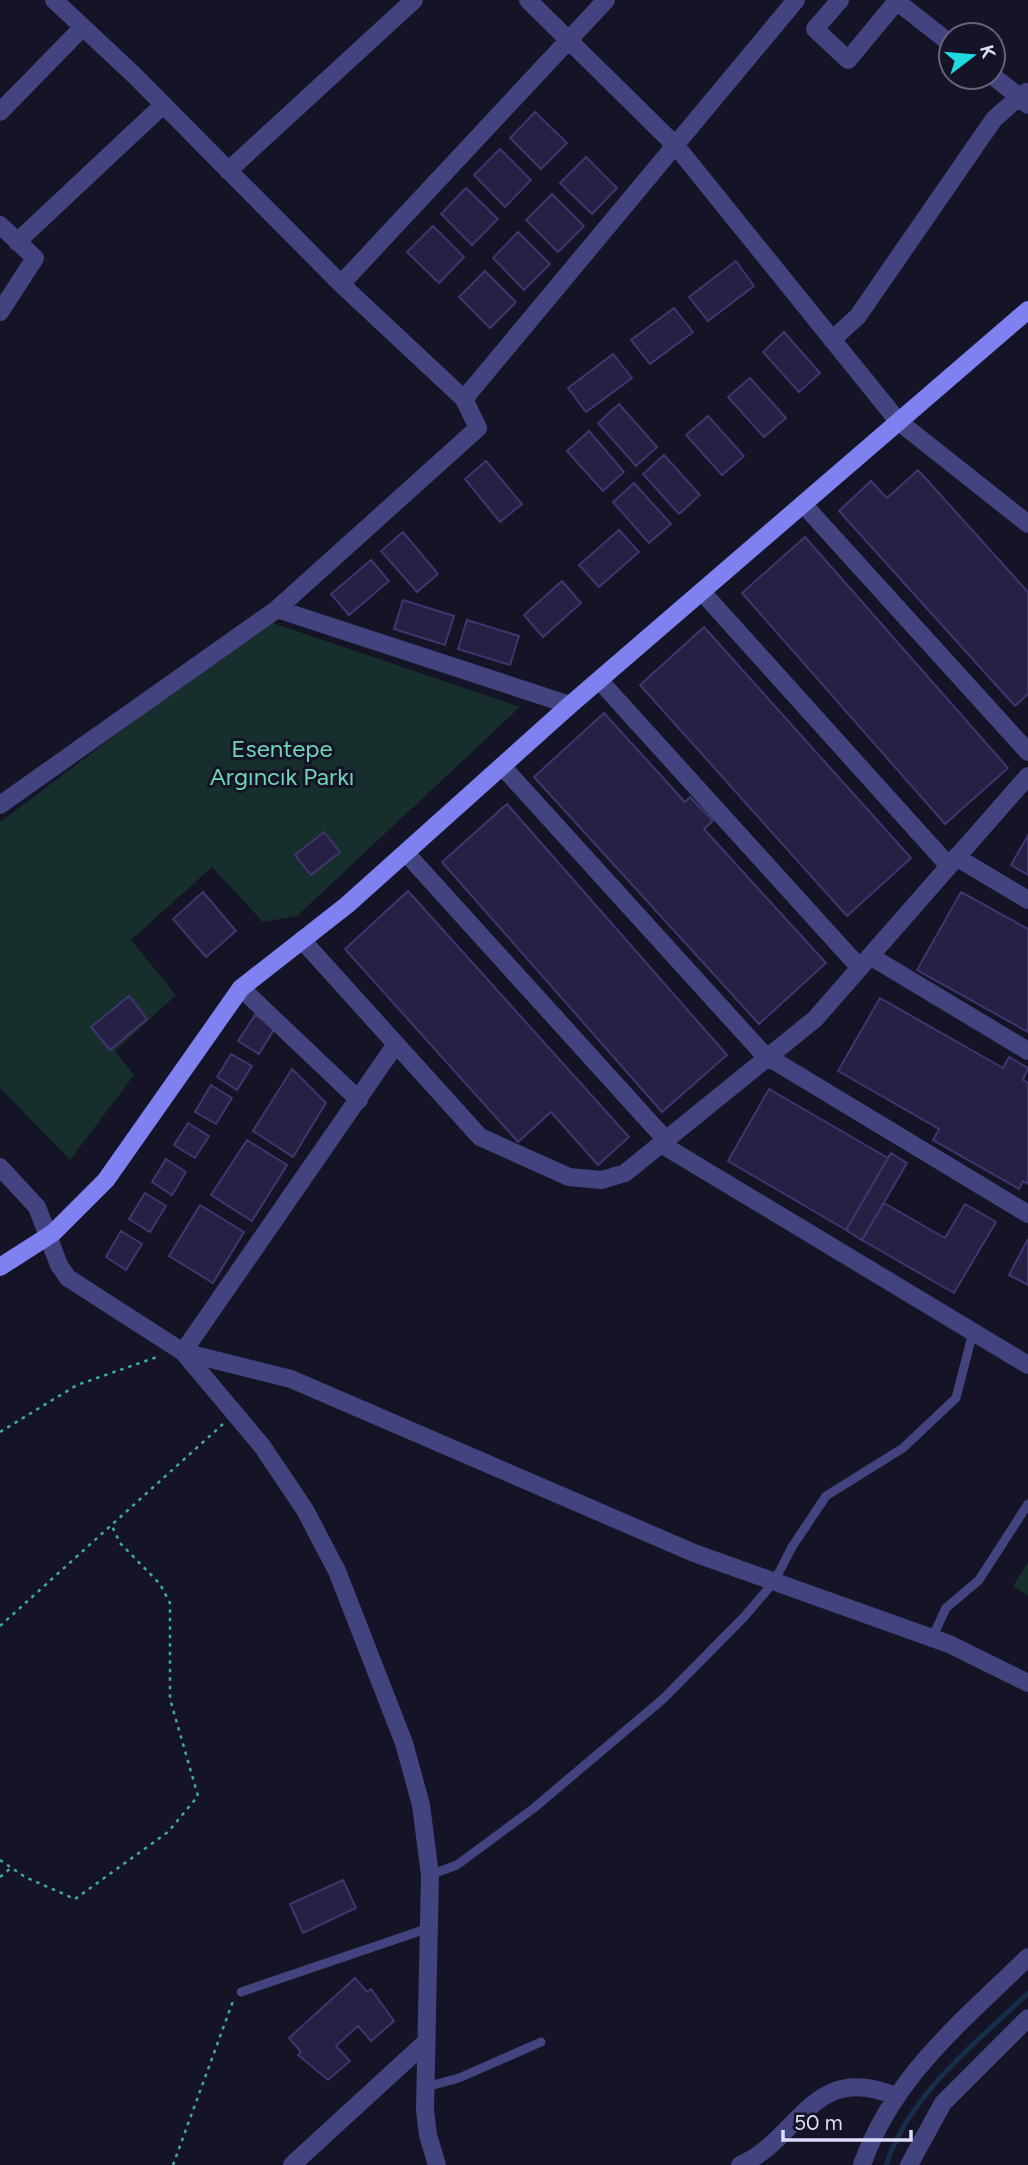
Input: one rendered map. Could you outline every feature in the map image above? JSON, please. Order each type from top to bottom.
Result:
[{"type":"street","points":[[0,805],[277,609],[478,428],[464,399],[341,284],[54,0]]},
{"type":"street","points":[[228,171],[414,0]]},
{"type":"street","points":[[528,0],[676,146],[898,421],[1028,524]]},
{"type":"street","points":[[341,284],[606,0]]},
{"type":"street","points":[[464,399],[796,0]]},
{"type":"street","points":[[840,0],[815,30],[848,60],[896,1],[937,33]]},
{"type":"street","points":[[0,112],[83,27]]},
{"type":"street","points":[[832,340],[858,316],[995,119],[1025,98],[1007,86]]},
{"type":"street","points":[[18,242],[163,105]]},
{"type":"street","points":[[0,225],[34,258],[0,312]]},
{"type":"street","points":[[0,1267],[48,1237],[106,1180],[241,988],[347,905],[570,705],[1028,310]]},
{"type":"street","points":[[803,504],[1028,752]]},
{"type":"street","points":[[702,592],[953,861],[1028,900]]},
{"type":"street","points":[[277,609],[570,705]]},
{"type":"street","points":[[599,680],[865,962],[1028,1051]]},
{"type":"street","points":[[502,766],[767,1058],[1028,1214]]},
{"type":"street","points":[[302,940],[480,1137],[569,1177],[590,1181],[614,1178],[625,1173],[814,1020],[1028,776]]},
{"type":"street","points":[[406,853],[663,1142],[1028,1365]]},
{"type":"street","points":[[241,988],[359,1100]]},
{"type":"street","points":[[183,1352],[396,1044]]},
{"type":"street","points":[[0,1167],[37,1207],[59,1265],[79,1287],[183,1352],[236,1413],[285,1479],[337,1570],[407,1752],[421,1805],[430,1875],[431,1927],[426,2042],[428,2135],[437,2165]]},
{"type":"street","points":[[183,1352],[290,1379],[694,1553],[932,1638],[985,1660],[1028,1683]]},
{"type":"street","points":[[862,2165],[895,2096],[932,2048],[1028,1957]]},
{"type":"street","points":[[909,2165],[943,2103],[1028,2018]]},
{"type":"street","points":[[292,2165],[426,2042]]},
{"type":"street","points":[[740,2165],[774,2144],[799,2114],[828,2094],[861,2088],[895,2096]]},
{"type":"lane","points":[[430,1875],[457,1865],[575,1776],[663,1699],[744,1617],[774,1582],[826,1496],[903,1448],[956,1398],[973,1332]]},
{"type":"lane","points":[[932,1638],[946,1608],[979,1580],[1028,1504]]},
{"type":"lane","points":[[241,1992],[431,1927]]},
{"type":"lane","points":[[426,2087],[459,2078],[541,2042]]},
{"type":"path","points":[[0,1432],[77,1385],[128,1366],[183,1352]]},
{"type":"path","points":[[0,1626],[236,1413]]},
{"type":"path","points":[[0,1860],[75,1899],[168,1832],[198,1796],[170,1699],[167,1660],[172,1624],[170,1603],[160,1584],[120,1543],[111,1524]]},
{"type":"path","points":[[0,1877],[12,1868]]},
{"type":"path","points":[[173,2165],[228,2010],[241,1992]]},
{"type":"green space","name":"Esentepe Argıncık Parkı","points":[[267,621],[520,707],[297,916],[263,922],[212,867],[131,940],[176,995],[115,1051],[134,1075],[70,1160],[0,1088],[0,822]]},
{"type":"green space","points":[[1028,1562],[1028,1596],[1013,1586]]},
{"type":"building","points":[[535,112],[567,143],[541,169],[510,138]]},
{"type":"building","points":[[500,149],[531,180],[505,207],[474,175]]},
{"type":"building","points":[[586,157],[617,188],[592,214],[560,183]]},
{"type":"building","points":[[466,188],[498,219],[472,245],[441,214]]},
{"type":"building","points":[[552,194],[584,226],[558,252],[526,220]]},
{"type":"building","points":[[433,226],[464,257],[439,283],[407,252]]},
{"type":"building","points":[[518,232],[550,264],[524,290],[493,258]]},
{"type":"building","points":[[736,261],[754,286],[708,321],[689,297]]},
{"type":"building","points":[[485,271],[516,302],[490,328],[459,297]]},
{"type":"building","points":[[674,308],[693,332],[650,364],[631,340]]},
{"type":"building","points":[[784,332],[820,373],[799,392],[763,352]]},
{"type":"building","points":[[613,354],[632,378],[586,412],[568,388]]},
{"type":"building","points":[[750,378],[786,418],[764,437],[728,397]]},
{"type":"building","points":[[619,404],[657,447],[636,466],[598,423]]},
{"type":"building","points":[[708,416],[744,456],[722,475],[686,435]]},
{"type":"building","points":[[589,431],[624,472],[603,491],[567,451]]},
{"type":"building","points":[[664,455],[700,495],[679,514],[643,474]]},
{"type":"building","points":[[486,461],[522,504],[500,522],[465,479]]},
{"type":"building","points":[[918,470],[1028,592],[1028,694],[1015,706],[839,511],[871,481],[887,498]]},
{"type":"building","points":[[634,483],[671,524],[649,543],[613,502]]},
{"type":"building","points":[[619,530],[639,552],[599,587],[579,565]]},
{"type":"building","points":[[403,532],[438,574],[417,592],[381,551]]},
{"type":"building","points":[[805,537],[1008,768],[945,824],[742,593]]},
{"type":"building","points":[[371,560],[389,581],[349,615],[331,594]]},
{"type":"building","points":[[562,581],[581,603],[543,637],[524,615]]},
{"type":"building","points":[[403,600],[454,616],[445,645],[394,629]]},
{"type":"building","points":[[467,620],[519,636],[510,665],[458,649]]},
{"type":"building","points":[[704,627],[911,858],[847,916],[640,685]]},
{"type":"building","points":[[604,713],[685,802],[690,797],[713,821],[704,829],[826,963],[759,1024],[534,777]]},
{"type":"building","points":[[507,804],[727,1055],[662,1112],[442,862]]},
{"type":"building","points":[[324,832],[340,852],[311,875],[295,855]]},
{"type":"building","points":[[1028,835],[1028,875],[1011,865]]},
{"type":"building","points":[[408,891],[629,1137],[598,1165],[551,1112],[518,1142],[345,949]]},
{"type":"building","points":[[203,892],[236,931],[206,957],[173,919]]},
{"type":"building","points":[[961,892],[1028,929],[1028,1032],[917,970]]},
{"type":"building","points":[[129,996],[147,1019],[110,1050],[91,1027]]},
{"type":"building","points":[[880,998],[1003,1068],[1009,1057],[1028,1068],[1023,1080],[1028,1083],[1028,1184],[1023,1181],[1019,1189],[933,1140],[939,1129],[838,1071]]},
{"type":"building","points":[[255,1015],[275,1028],[259,1054],[238,1041]]},
{"type":"building","points":[[231,1054],[252,1066],[237,1090],[217,1077]]},
{"type":"building","points":[[292,1069],[326,1103],[293,1157],[253,1131]]},
{"type":"building","points":[[211,1085],[232,1098],[216,1124],[195,1112]]},
{"type":"building","points":[[769,1089],[888,1158],[846,1230],[728,1161]]},
{"type":"building","points":[[188,1123],[209,1136],[195,1158],[174,1145]]},
{"type":"building","points":[[247,1140],[287,1165],[252,1221],[211,1195]]},
{"type":"building","points":[[891,1153],[907,1163],[862,1240],[846,1230]]},
{"type":"building","points":[[166,1159],[186,1172],[172,1195],[152,1182]]},
{"type":"building","points":[[145,1193],[166,1206],[150,1232],[129,1219]]},
{"type":"building","points":[[884,1203],[945,1238],[965,1204],[996,1222],[954,1293],[862,1240]]},
{"type":"building","points":[[200,1205],[244,1232],[213,1283],[169,1256]]},
{"type":"building","points":[[121,1231],[142,1244],[126,1270],[106,1257]]},
{"type":"building","points":[[1028,1239],[1028,1285],[1009,1275]]},
{"type":"building","points":[[343,1880],[356,1908],[303,1933],[290,1904]]},
{"type":"building","points":[[355,1978],[367,1992],[371,1989],[394,2021],[371,2041],[358,2026],[336,2046],[350,2061],[328,2080],[298,2055],[301,2052],[289,2038]]},
{"type":"waterway","points":[[886,2165],[897,2139],[928,2092],[966,2051],[1028,1993]]}]
